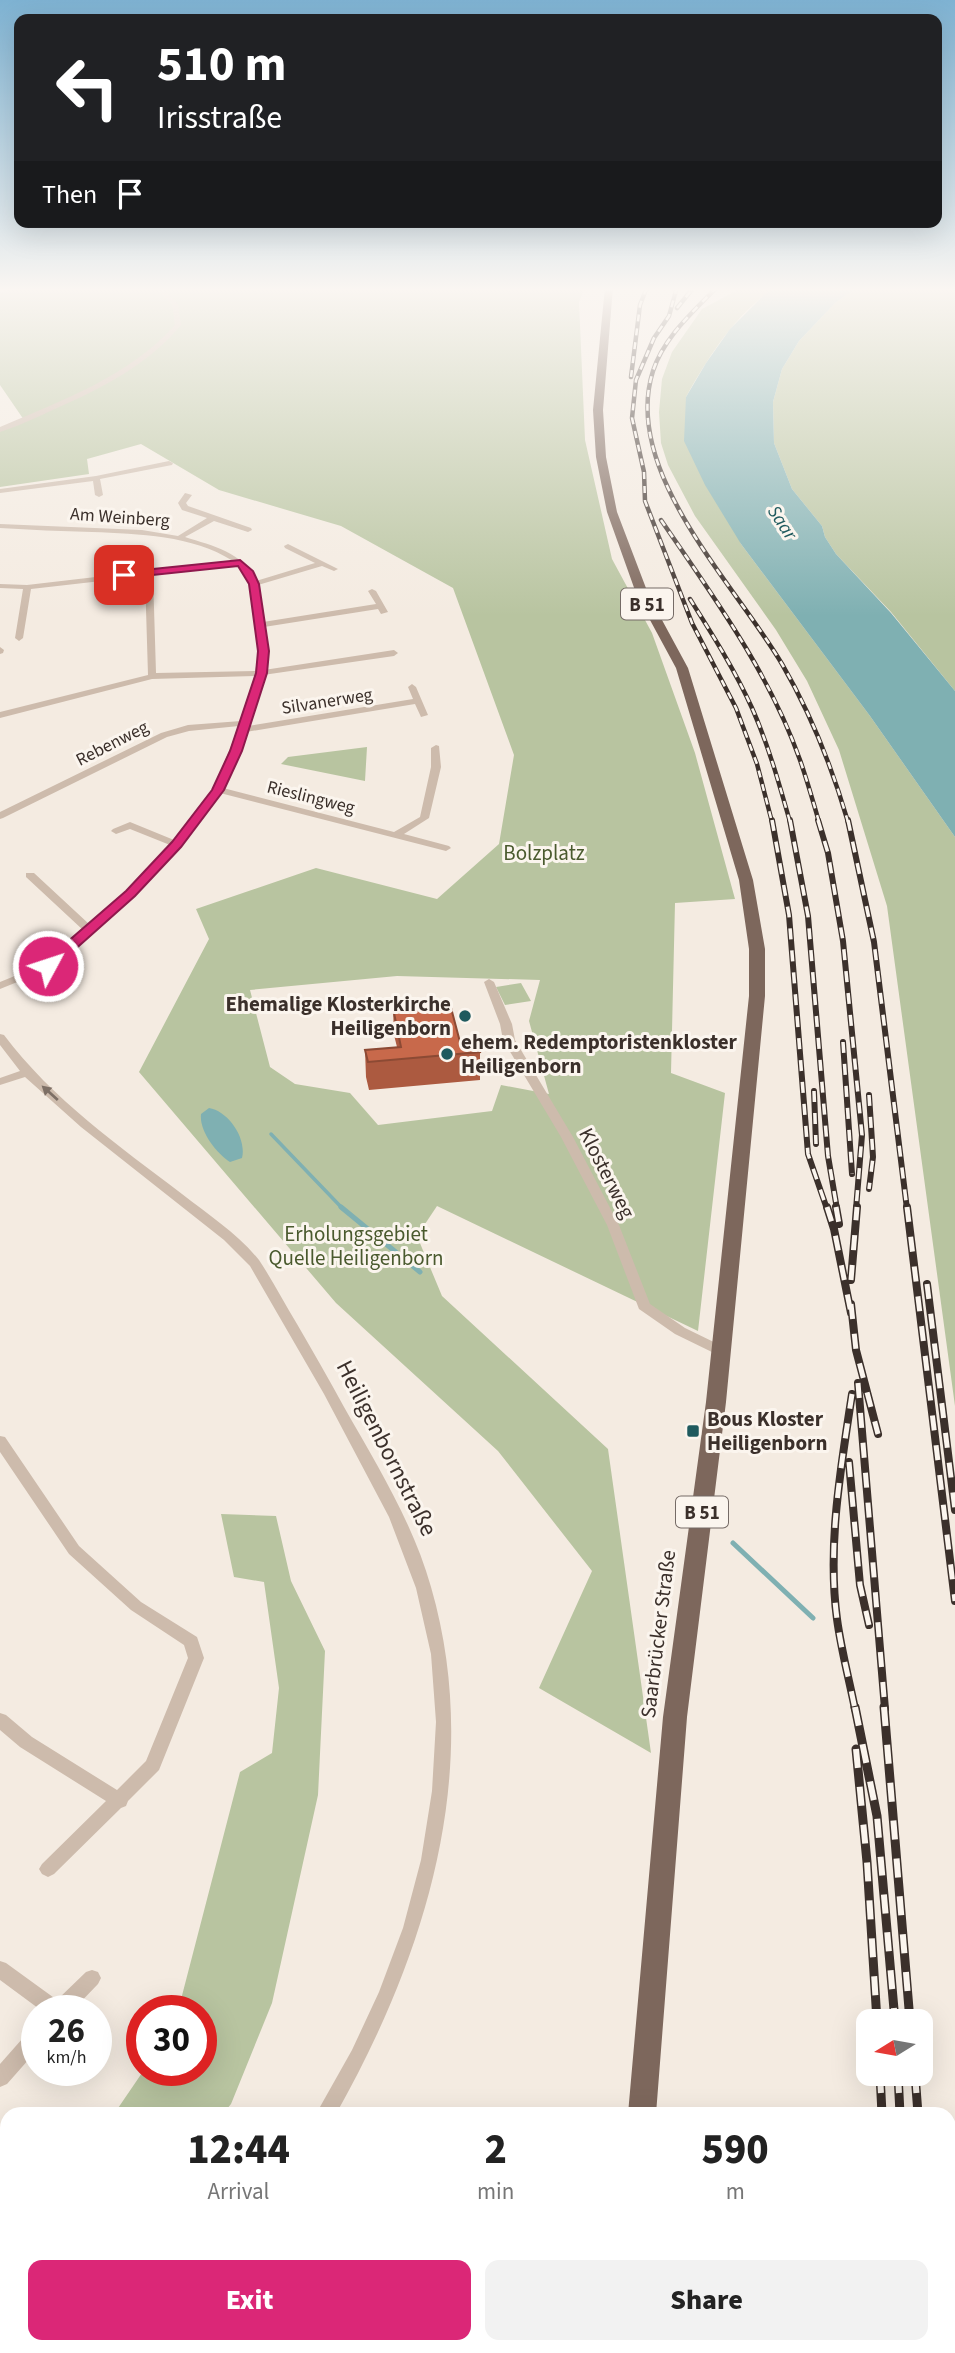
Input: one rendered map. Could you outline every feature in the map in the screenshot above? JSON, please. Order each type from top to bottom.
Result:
[{"type":"main road","name":"Saarbrücker Straße","points":[[599,397],[601,457],[612,512],[643,596],[682,668],[753,910],[757,949],[757,996],[721,1351],[676,1717],[643,2107]]},
{"type":"street","points":[[0,430],[70,397]]},
{"type":"street","points":[[0,491],[96,478],[169,463]]},
{"type":"street","points":[[96,478],[99,495]]},
{"type":"street","points":[[188,495],[183,503],[185,508],[248,530]]},
{"type":"street","points":[[179,538],[213,518]]},
{"type":"street","name":"Am Weinberg","points":[[0,526],[142,532],[179,538],[222,551],[240,563],[254,584],[263,651],[261,673],[218,790],[176,845],[131,894],[48,966],[0,986]]},
{"type":"street","points":[[288,546],[334,569]]},
{"type":"street","points":[[0,586],[27,587],[240,563]]},
{"type":"street","points":[[254,584],[323,563]]},
{"type":"street","points":[[149,572],[152,676]]},
{"type":"street","points":[[19,638],[27,587]]},
{"type":"street","points":[[261,625],[383,609],[372,591]]},
{"type":"street","points":[[0,715],[152,676],[261,673],[394,649],[401,663]]},
{"type":"street","points":[[412,687],[424,715]]},
{"type":"street","name":"Silvanerweg","points":[[243,727],[418,701]]},
{"type":"street","name":"Rebenweg","points":[[0,816],[164,735],[188,728],[243,727]]},
{"type":"street","points":[[397,834],[424,818],[436,768],[436,748]]},
{"type":"street","name":"Rieslingweg","points":[[218,790],[446,848]]},
{"type":"street","points":[[116,831],[130,825],[176,845]]},
{"type":"street","points":[[30,875],[90,930]]},
{"type":"street","name":"Klosterweg","points":[[489,982],[506,1024],[509,1040],[567,1137],[613,1225],[644,1306],[680,1331],[721,1351]]},
{"type":"street","name":"Heiligenbornstraße","points":[[0,1037],[27,1072],[73,1113],[226,1235],[255,1264],[323,1380],[399,1520],[425,1591],[440,1671],[441,1767],[436,1824],[411,1933],[394,1981],[370,2036],[330,2107]]},
{"type":"street","points":[[0,1082],[27,1072]]},
{"type":"street","points":[[0,1441],[74,1550],[135,1606],[191,1640],[196,1658],[153,1765],[120,1801],[48,1869]]},
{"type":"street","points":[[0,1720],[26,1742],[120,1801]]},
{"type":"street","points":[[0,1969],[36,1995]]},
{"type":"street","points":[[74,1995],[92,1978]]},
{"type":"street","points":[[0,2078],[21,2054]]},
{"type":"green space","points":[[8,397],[583,397],[585,440],[612,559],[652,633],[695,753],[735,899],[675,903],[671,1073],[725,1093],[698,1331],[437,1206],[417,1236],[442,1296],[608,1449],[651,1753],[539,1688],[592,1571],[498,1451],[336,1303],[139,1072],[209,939],[196,909],[316,868],[437,899],[499,844],[514,755],[453,588],[341,526],[219,490],[141,444],[87,459],[89,474],[0,487],[0,431],[24,420]],"holes":[[[397,976],[540,980],[529,1021],[549,1094],[501,1085],[492,1111],[378,1125],[350,1093],[295,1084],[270,1067],[250,990]]]},
{"type":"green space","points":[[660,397],[686,397],[741,544],[870,716],[955,837],[955,1406],[887,906],[839,750],[807,681],[776,630],[695,516],[668,465],[661,443]]},
{"type":"green space","points":[[774,397],[955,397],[955,691],[891,612],[836,554],[825,537],[822,526],[792,489],[774,443]]},
{"type":"green space","points":[[367,747],[365,781],[281,764],[288,757]]},
{"type":"green space","points":[[521,983],[531,1001],[505,1005],[496,987]]},
{"type":"green space","points":[[221,1514],[276,1516],[291,1581],[325,1651],[318,1795],[272,2003],[229,2107],[119,2107],[133,2086],[217,2086],[217,1995],[182,1995],[240,1772],[272,1753],[279,1688],[264,1582],[234,1577]]},
{"type":"water","name":"Saar","points":[[686,397],[774,397],[774,443],[792,489],[822,526],[825,537],[836,554],[891,613],[955,691],[955,837],[870,716],[741,544],[705,485],[684,441]]},
{"type":"water","points":[[209,1108],[223,1114],[239,1134],[242,1158],[230,1162],[210,1141],[201,1121],[201,1114]]},
{"type":"building","points":[[450,1004],[460,1042],[477,1041],[480,1052],[368,1062],[365,1050],[401,1047],[393,1008]]},
{"type":"waterway","points":[[271,1134],[341,1207]]},
{"type":"waterway","points":[[341,1207],[420,1272]]},
{"type":"waterway","points":[[733,1543],[813,1618]]},
{"type":"railway","points":[[634,397],[632,418],[644,472],[645,501],[692,623],[736,708],[757,764],[772,822]]},
{"type":"railway","points":[[649,397],[647,409],[653,448],[667,487],[712,563],[762,633],[793,683],[820,741],[848,822]]},
{"type":"railway","points":[[661,520],[738,636],[773,696],[800,760],[819,822]]},
{"type":"railway","points":[[690,599],[731,666],[752,708],[790,822]]},
{"type":"railway","points":[[772,820],[789,915],[808,1154],[827,1209]]},
{"type":"railway","points":[[790,820],[808,916],[828,1156],[837,1209]]},
{"type":"railway","points":[[818,820],[828,853],[843,941],[862,1135],[856,1209]]},
{"type":"railway","points":[[848,820],[874,942],[907,1209]]},
{"type":"railway","points":[[843,1042],[852,1174]]},
{"type":"railway","points":[[814,1091],[816,1144]]},
{"type":"railway","points":[[869,1095],[873,1157],[869,1189]]},
{"type":"railway","points":[[827,1207],[851,1313]]},
{"type":"railway","points":[[836,1207],[839,1224]]},
{"type":"railway","points":[[851,1280],[857,1207]]},
{"type":"railway","points":[[907,1207],[955,1601]]},
{"type":"railway","points":[[927,1284],[955,1510]]},
{"type":"railway","points":[[851,1304],[856,1350],[878,1434]]},
{"type":"railway","points":[[858,1383],[885,1709]]},
{"type":"railway","points":[[852,1394],[834,1535],[834,1591],[855,1709]]},
{"type":"railway","points":[[849,1462],[860,1585],[869,1625]]},
{"type":"railway","points":[[855,1707],[877,1816],[894,2009]]},
{"type":"railway","points":[[884,1707],[909,2009]]},
{"type":"railway","points":[[856,1749],[867,1862],[876,2009]]},
{"type":"railway","points":[[881,2086],[882,2107]]},
{"type":"railway","points":[[899,2086],[900,2107]]},
{"type":"railway","points":[[916,2086],[917,2107]]},
{"type":"place","name":"Ehemalige Klosterkirche Heiligenborn","points":[[465,1016]]},
{"type":"place","name":"ehem. Redemptoristenkloster Heiligenborn","points":[[447,1054]]},
{"type":"place","name":"Bous Kloster Heiligenborn","points":[[693,1431]]},
{"type":"route","points":[[48,966],[131,894],[176,845],[218,790],[236,751],[261,673],[261,625],[254,584],[240,563],[124,575]]},
{"type":"park label","name":"Bolzplatz","points":[[544,853]]},
{"type":"park label","name":"Erholungsgebiet Quelle Heiligenborn","points":[[356,1246]]}]
